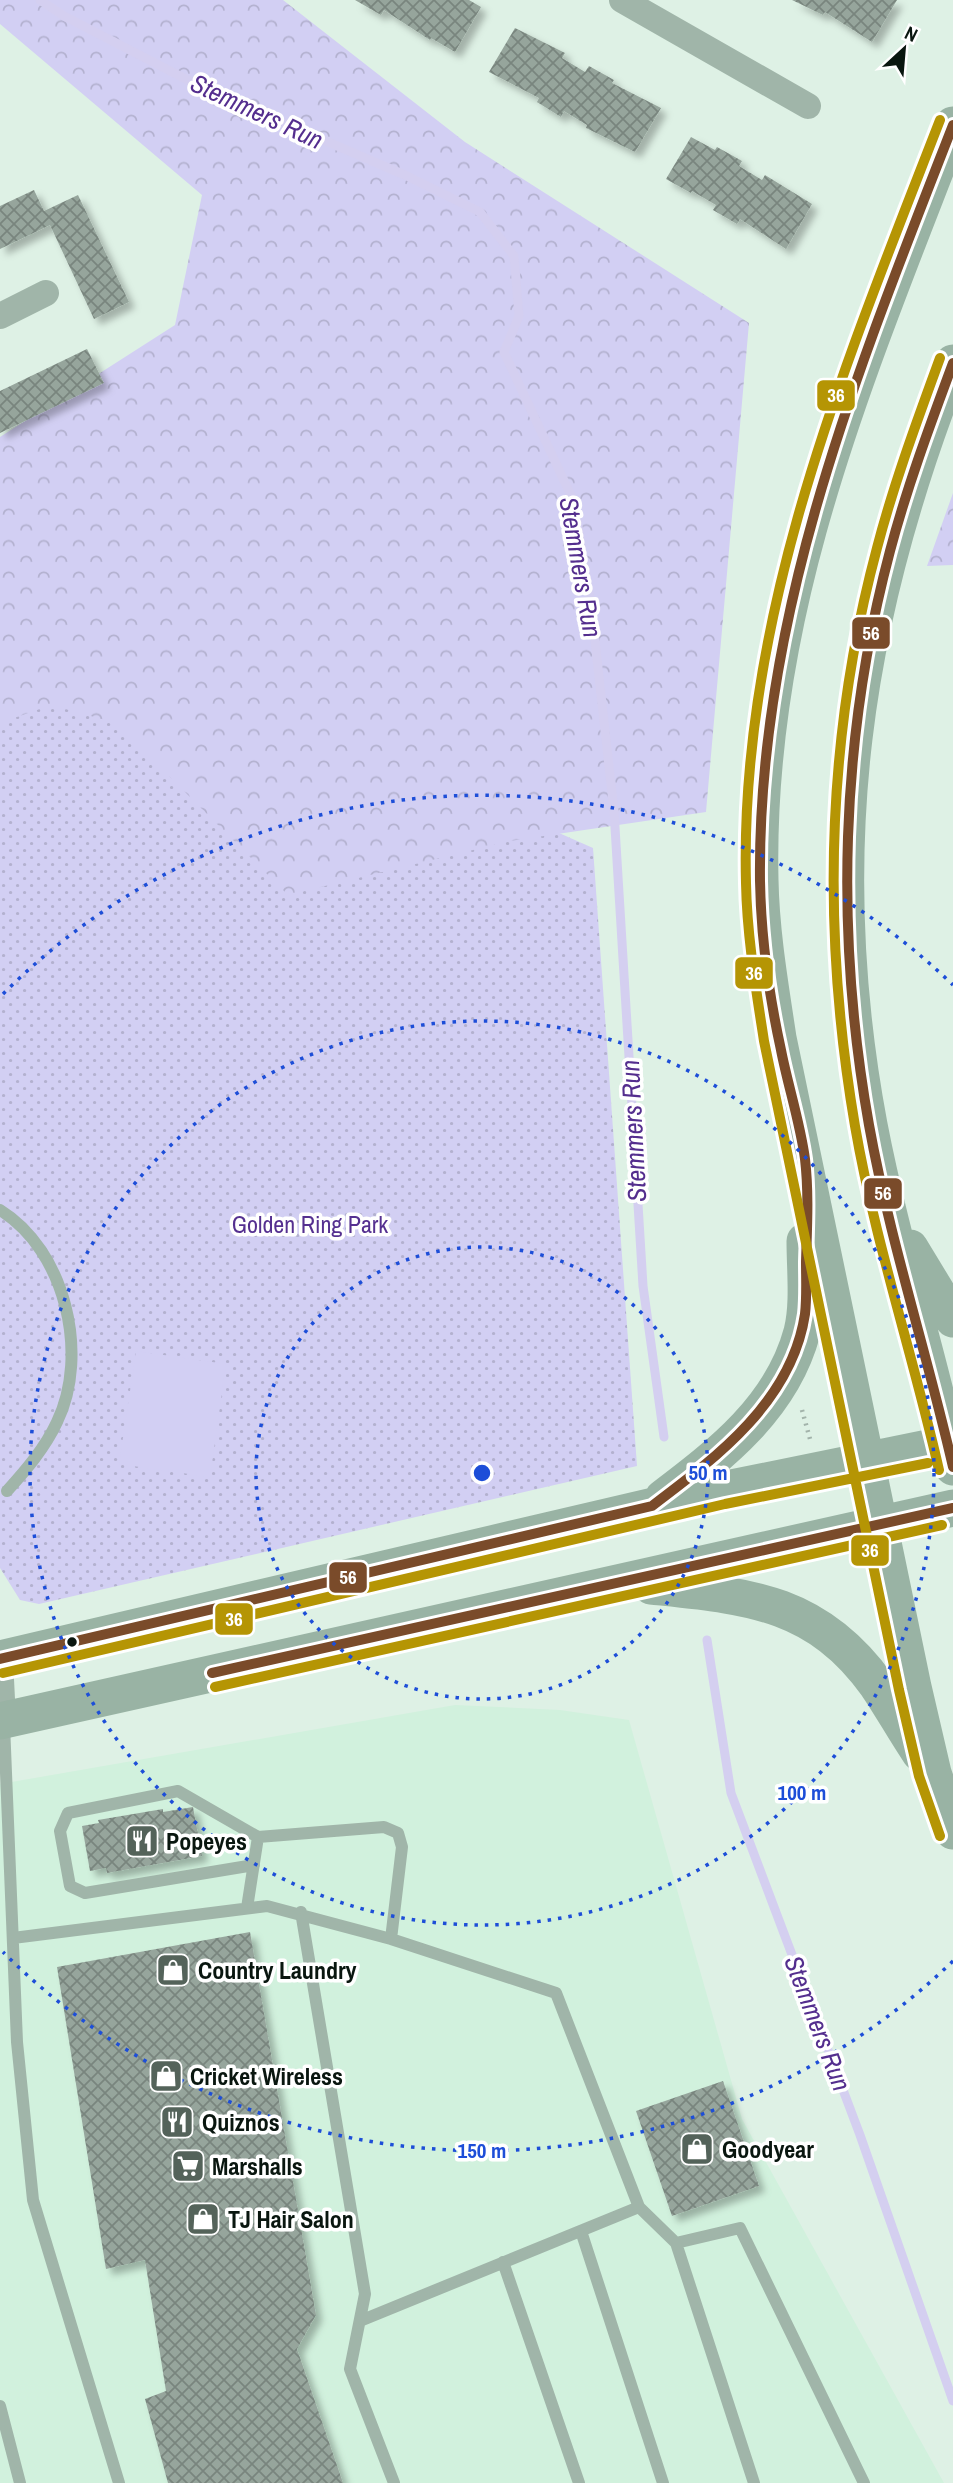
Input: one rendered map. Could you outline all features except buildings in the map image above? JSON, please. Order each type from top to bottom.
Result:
[{"type":"main road","points":[[953,125],[862,361],[823,473],[793,583],[767,739],[760,826],[764,938],[778,1038],[933,1773],[953,1831]]},
{"type":"main road","points":[[0,1659],[652,1506],[866,1460],[951,1452],[887,1208],[869,1123],[850,988],[843,884],[859,687],[884,570],[928,428],[953,363]]},
{"type":"main road","points":[[652,1506],[732,1445],[774,1392],[791,1360],[805,1313],[806,1170]]},
{"type":"main road","points":[[887,1208],[953,1319]]},
{"type":"main road","points":[[2,1721],[612,1582],[953,1508]]},
{"type":"main road","points":[[612,1582],[756,1599],[793,1614],[827,1633],[858,1661],[878,1686],[933,1773]]},
{"type":"street","points":[[622,0],[808,106]]},
{"type":"street","points":[[0,316],[46,293]]},
{"type":"street","points":[[0,1659],[2,1721]]},
{"type":"lane","points":[[0,1210],[30,1238],[50,1265],[62,1296],[70,1330],[66,1392],[58,1420],[45,1444],[7,1491]]},
{"type":"lane","points":[[2,1721],[17,2042],[33,2200],[119,2483]]},
{"type":"lane","points":[[254,1865],[85,1893],[70,1886],[60,1831],[68,1813],[178,1791],[258,1837],[384,1827],[398,1833],[402,1847],[391,1939]]},
{"type":"lane","points":[[247,1908],[258,1837]]},
{"type":"lane","points":[[13,1938],[267,1906],[301,1912],[391,1939],[556,1993],[639,2207],[677,2243],[754,2483]]},
{"type":"lane","points":[[301,1912],[365,2294],[350,2369],[394,2483]]},
{"type":"lane","points":[[360,2320],[639,2207]]},
{"type":"lane","points":[[677,2243],[740,2228],[864,2483]]},
{"type":"lane","points":[[581,2231],[663,2483]]},
{"type":"lane","points":[[503,2262],[579,2483]]},
{"type":"lane","points":[[0,2406],[20,2483]]},
{"type":"shaded area","points":[[455,1705],[560,1710],[629,1720],[742,2119],[944,2483],[0,2483],[0,1784]]},
{"type":"green space","points":[[0,0],[283,0],[465,142],[749,323],[706,812],[510,841],[288,895],[116,723],[51,705],[0,723],[0,437],[175,325],[202,195],[0,24]]},
{"type":"green space","points":[[953,493],[953,565],[927,566]]},
{"type":"green space","name":"Golden Ring Park","points":[[0,587],[593,848],[637,1466],[39,1604],[20,1600],[0,1568]]},
{"type":"green space","points":[[136,1351],[226,1364],[210,1477],[119,1464]]},
{"type":"waterway","name":"Stemmers Run","points":[[40,0],[64,16],[207,90],[407,176],[480,212],[514,256],[519,316],[504,352],[574,502],[591,605],[614,811],[643,1286],[664,1437]]},
{"type":"waterway","name":"Stemmers Run","points":[[707,1640],[731,1793],[860,2135],[953,2401]]},
{"type":"transit line","name":"36","points":[[940,120],[835,399],[805,493],[779,589],[760,686],[748,784],[746,883],[750,943],[764,1041],[899,1690],[919,1776],[940,1836]]},
{"type":"transit line","name":"56","points":[[0,1659],[652,1506],[726,1447],[768,1400],[785,1374],[797,1345],[805,1314],[807,1198],[803,1145],[773,1008],[762,924],[760,881],[764,782],[776,685],[795,589],[849,401],[953,125]]},
{"type":"transit line","name":"36","points":[[939,1470],[873,1213],[855,1126],[837,981],[834,836],[847,691],[860,619],[891,500],[940,358]]},
{"type":"transit line","name":"56","points":[[953,363],[904,503],[873,622],[852,765],[848,837],[851,981],[869,1125],[887,1211],[953,1467]]},
{"type":"transit line","name":"36","points":[[3,1673],[725,1504],[928,1463]]},
{"type":"transit line","name":"56","points":[[212,1673],[953,1508]]},
{"type":"transit line","name":"36","points":[[215,1687],[942,1525]]},
{"type":"place","name":"Popeyes","points":[[142,1841]]},
{"type":"place","name":"Country Laundry","points":[[173,1970]]},
{"type":"place","name":"Cricket Wireless","points":[[166,2076]]},
{"type":"place","name":"Quiznos","points":[[177,2122]]},
{"type":"place","name":"Goodyear","points":[[697,2149]]},
{"type":"place","name":"Marshalls","points":[[188,2166]]},
{"type":"place","name":"TJ Hair Salon","points":[[203,2219]]}]
